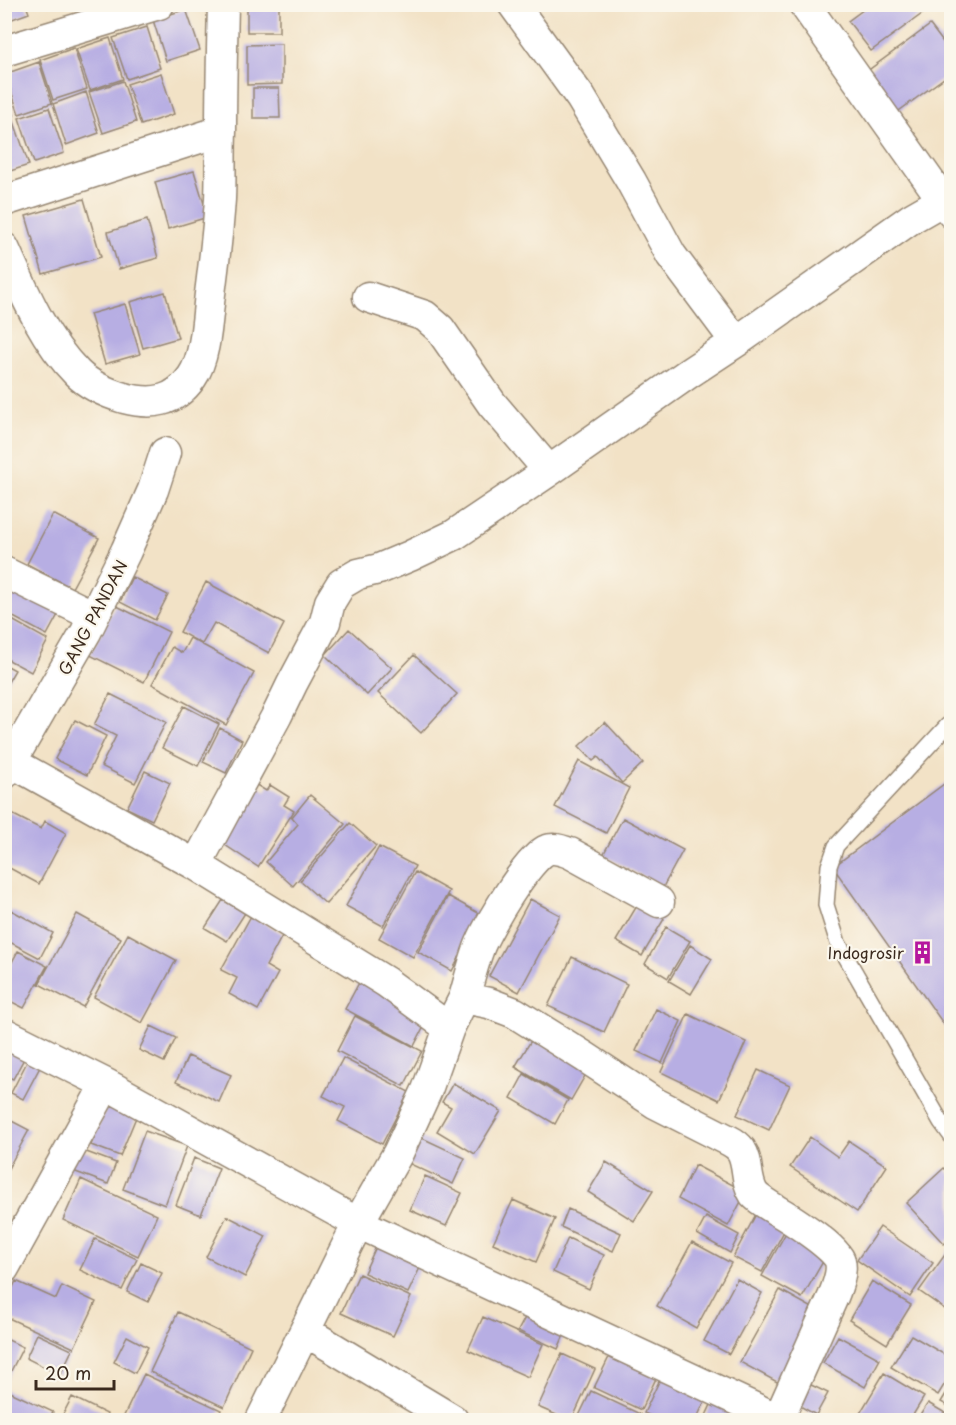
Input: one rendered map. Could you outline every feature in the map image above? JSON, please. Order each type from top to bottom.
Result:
[{"type":"street","points":[[4,51],[159,4]]},
{"type":"street","points":[[4,248],[25,294],[56,349],[78,374],[99,389],[144,403],[163,401],[182,389],[192,377],[202,351],[220,199],[223,4]]},
{"type":"street","points":[[513,4],[581,98],[631,180],[671,255],[736,342]]},
{"type":"street","points":[[196,865],[325,622],[330,602],[341,584],[358,574],[379,569],[454,536],[912,218],[949,203],[804,4]]},
{"type":"street","points":[[4,201],[220,131]]},
{"type":"street","points":[[368,297],[425,316],[441,329],[492,404],[549,471]]},
{"type":"street","name":"GANG PANDAN","points":[[8,768],[94,616],[149,500],[165,453]]},
{"type":"street","points":[[4,572],[94,616]]},
{"type":"street","points":[[8,768],[196,865],[386,982],[449,1028]]},
{"type":"street","points":[[261,1420],[358,1222],[398,1153],[427,1090],[449,1028],[464,998],[479,948],[495,916],[520,878],[541,854],[548,849],[559,849],[659,903]]},
{"type":"street","points":[[4,1033],[106,1084],[358,1222],[779,1420],[834,1297],[841,1263],[834,1251],[762,1201],[753,1192],[743,1154],[730,1141],[655,1103],[515,1013],[464,998]]},
{"type":"street","points":[[4,1268],[106,1084]]},
{"type":"street","points":[[305,1331],[453,1420]]},
{"type":"lane","points":[[951,723],[837,846],[829,866],[826,905],[838,943],[951,1137]]},
{"type":"building","points":[[247,4],[279,4],[279,32],[247,32]]},
{"type":"building","points":[[871,4],[932,4],[933,6],[871,51],[848,21]]},
{"type":"building","points":[[4,5],[26,5],[29,13],[4,22]]},
{"type":"building","points":[[186,9],[200,50],[166,61],[153,20]]},
{"type":"building","points":[[930,25],[952,54],[952,72],[896,113],[866,72]]},
{"type":"building","points":[[147,27],[160,68],[127,79],[113,38]]},
{"type":"building","points":[[952,31],[952,48],[943,37]]},
{"type":"building","points":[[110,38],[123,79],[90,90],[76,49]]},
{"type":"building","points":[[282,44],[282,84],[247,85],[247,45]]},
{"type":"building","points":[[74,48],[87,89],[53,100],[40,60]]},
{"type":"building","points":[[39,62],[52,103],[19,114],[5,74]]},
{"type":"building","points":[[161,73],[174,114],[141,125],[127,84]]},
{"type":"building","points":[[123,81],[136,122],[103,133],[89,92]]},
{"type":"building","points":[[4,88],[14,115],[4,118]]},
{"type":"building","points":[[253,88],[279,88],[280,118],[253,118]]},
{"type":"building","points":[[86,92],[99,133],[66,145],[53,104]]},
{"type":"building","points":[[49,108],[64,153],[34,163],[19,118]]},
{"type":"building","points":[[13,119],[29,165],[4,173],[4,122]]},
{"type":"building","points":[[194,171],[208,217],[168,229],[155,182]]},
{"type":"building","points":[[84,199],[101,257],[43,274],[26,216]]},
{"type":"building","points":[[147,220],[158,258],[119,269],[108,232]]},
{"type":"building","points":[[165,292],[178,338],[143,348],[130,302]]},
{"type":"building","points":[[125,304],[140,354],[105,364],[90,314]]},
{"type":"building","points":[[53,514],[99,538],[72,588],[27,564]]},
{"type":"building","points":[[132,577],[168,595],[155,620],[120,602]]},
{"type":"building","points":[[9,581],[61,609],[47,635],[4,612],[4,590]]},
{"type":"building","points":[[206,582],[284,624],[269,653],[214,623],[202,644],[180,632]]},
{"type":"building","points":[[115,605],[169,632],[144,682],[90,655]]},
{"type":"building","points":[[5,616],[48,640],[31,672],[5,658]]},
{"type":"building","points":[[349,629],[392,668],[367,695],[325,655]]},
{"type":"building","points":[[190,638],[254,673],[226,725],[152,684],[172,647],[182,653]]},
{"type":"building","points":[[414,655],[457,694],[421,733],[378,693]]},
{"type":"building","points":[[4,664],[15,670],[4,689]]},
{"type":"building","points":[[110,694],[166,722],[135,783],[101,766],[116,736],[94,725]]},
{"type":"building","points":[[184,706],[219,724],[198,766],[162,748]]},
{"type":"building","points":[[75,720],[106,736],[87,775],[55,759]]},
{"type":"building","points":[[605,722],[643,763],[622,783],[598,757],[593,761],[579,746]]},
{"type":"building","points":[[220,728],[242,740],[226,773],[203,762]]},
{"type":"building","points":[[579,761],[629,788],[606,833],[555,807]]},
{"type":"building","points":[[145,771],[170,783],[152,820],[127,808]]},
{"type":"building","name":"Indogrosir","points":[[952,778],[952,1036],[833,867]]},
{"type":"building","points":[[255,784],[266,791],[270,785],[289,797],[284,805],[294,811],[258,867],[219,841]]},
{"type":"building","points":[[310,795],[345,824],[293,886],[266,862],[298,824],[292,817]]},
{"type":"building","points":[[4,810],[41,829],[45,821],[66,833],[39,884],[4,865]]},
{"type":"building","points":[[623,818],[683,850],[663,887],[603,855]]},
{"type":"building","points":[[350,823],[376,846],[326,904],[300,881]]},
{"type":"building","points":[[379,847],[415,866],[383,926],[346,906]]},
{"type":"building","points":[[415,872],[449,891],[413,957],[379,938]]},
{"type":"building","points":[[448,896],[482,915],[452,971],[418,952]]},
{"type":"building","points":[[530,899],[560,915],[519,992],[489,976]]},
{"type":"building","points":[[223,900],[245,913],[227,941],[205,928]]},
{"type":"building","points":[[638,904],[664,919],[642,956],[616,941]]},
{"type":"building","points":[[11,910],[53,933],[40,958],[4,939],[4,921]]},
{"type":"building","points":[[77,914],[121,938],[83,1007],[39,984]]},
{"type":"building","points":[[251,916],[283,934],[266,966],[278,973],[258,1010],[229,994],[237,978],[221,970]]},
{"type":"building","points":[[666,927],[690,941],[668,978],[645,964]]},
{"type":"building","points":[[128,934],[176,960],[142,1023],[94,997]]},
{"type":"building","points":[[690,945],[712,959],[691,994],[669,981]]},
{"type":"building","points":[[18,951],[47,966],[24,1008],[4,998],[4,977]]},
{"type":"building","points":[[572,957],[627,984],[604,1032],[548,1006]]},
{"type":"building","points":[[361,979],[429,1017],[414,1046],[345,1009]]},
{"type":"building","points":[[656,1009],[681,1021],[662,1063],[636,1051]]},
{"type":"building","points":[[688,1014],[746,1042],[719,1100],[661,1072]]},
{"type":"building","points":[[355,1016],[422,1051],[404,1086],[337,1051]]},
{"type":"building","points":[[151,1026],[176,1038],[164,1062],[139,1050]]},
{"type":"building","points":[[535,1034],[590,1067],[571,1100],[515,1067]]},
{"type":"building","points":[[4,1041],[27,1053],[13,1079],[4,1075]]},
{"type":"building","points":[[188,1056],[231,1075],[219,1102],[176,1082]]},
{"type":"building","points":[[343,1058],[409,1092],[382,1144],[338,1121],[345,1107],[323,1096]]},
{"type":"building","points":[[28,1060],[40,1067],[23,1099],[11,1093]]},
{"type":"building","points":[[758,1070],[790,1085],[769,1130],[737,1115]]},
{"type":"building","points":[[524,1074],[568,1100],[555,1124],[511,1098]]},
{"type":"building","points":[[453,1083],[501,1111],[475,1154],[437,1131],[451,1107],[442,1102]]},
{"type":"building","points":[[110,1098],[139,1110],[120,1156],[91,1145]]},
{"type":"building","points":[[4,1117],[29,1130],[4,1176]]},
{"type":"building","points":[[145,1131],[187,1146],[165,1205],[123,1189]]},
{"type":"building","points":[[420,1137],[465,1158],[453,1184],[408,1163]]},
{"type":"building","points":[[810,1137],[838,1157],[849,1141],[887,1166],[857,1212],[790,1167]]},
{"type":"building","points":[[73,1147],[116,1163],[108,1184],[65,1168]]},
{"type":"building","points":[[194,1158],[219,1168],[201,1215],[176,1205]]},
{"type":"building","points":[[606,1162],[653,1191],[634,1221],[588,1192]]},
{"type":"building","points":[[695,1165],[746,1192],[728,1226],[678,1199]]},
{"type":"building","points":[[944,1168],[952,1176],[952,1237],[944,1244],[906,1203]]},
{"type":"building","points":[[425,1176],[462,1193],[446,1226],[410,1210]]},
{"type":"building","points":[[81,1179],[157,1215],[138,1256],[63,1220]]},
{"type":"building","points":[[513,1200],[555,1219],[536,1262],[493,1243]]},
{"type":"building","points":[[760,1207],[789,1222],[762,1272],[733,1257]]},
{"type":"building","points":[[568,1209],[621,1233],[613,1251],[561,1227]]},
{"type":"building","points":[[227,1216],[266,1236],[245,1277],[206,1257]]},
{"type":"building","points":[[706,1217],[739,1235],[730,1253],[697,1234]]},
{"type":"building","points":[[880,1227],[933,1263],[910,1297],[857,1260]]},
{"type":"building","points":[[788,1229],[829,1251],[802,1298],[762,1276]]},
{"type":"building","points":[[381,1236],[425,1257],[408,1293],[364,1273]]},
{"type":"building","points":[[568,1238],[604,1255],[589,1289],[553,1272]]},
{"type":"building","points":[[95,1239],[137,1259],[122,1290],[80,1270]]},
{"type":"building","points":[[692,1242],[731,1263],[696,1328],[657,1306]]},
{"type":"building","points":[[952,1245],[952,1314],[919,1291]]},
{"type":"building","points":[[141,1263],[162,1273],[148,1302],[127,1292]]},
{"type":"building","points":[[359,1274],[411,1297],[393,1336],[341,1313]]},
{"type":"building","points":[[737,1279],[762,1293],[729,1354],[704,1341]]},
{"type":"building","points":[[16,1281],[56,1299],[62,1286],[96,1302],[74,1348],[4,1316],[4,1306]]},
{"type":"building","points":[[872,1281],[911,1305],[887,1344],[849,1320]]},
{"type":"building","points":[[780,1290],[818,1311],[779,1383],[740,1362]]},
{"type":"building","points":[[529,1310],[567,1328],[558,1349],[518,1331]]},
{"type":"building","points":[[178,1312],[251,1347],[224,1407],[150,1372]]},
{"type":"building","points":[[483,1317],[543,1344],[528,1377],[468,1350]]},
{"type":"building","points":[[37,1334],[72,1350],[60,1375],[26,1358]]},
{"type":"building","points":[[911,1335],[952,1359],[952,1372],[938,1395],[891,1367]]},
{"type":"building","points":[[127,1336],[148,1347],[135,1373],[114,1362]]},
{"type":"building","points":[[838,1336],[880,1359],[865,1387],[823,1363]]},
{"type":"building","points":[[4,1338],[23,1347],[4,1385]]},
{"type":"building","points":[[612,1351],[659,1372],[641,1410],[594,1388]]},
{"type":"building","points":[[562,1354],[595,1369],[572,1420],[538,1407]]},
{"type":"building","points":[[664,1371],[709,1392],[696,1420],[660,1420],[644,1413]]},
{"type":"building","points":[[884,1373],[924,1397],[910,1420],[856,1420]]},
{"type":"building","points":[[144,1374],[221,1410],[216,1420],[122,1420]]},
{"type":"building","points":[[809,1384],[828,1393],[816,1415],[798,1405]]},
{"type":"building","points":[[952,1384],[952,1408],[941,1402]]},
{"type":"building","points":[[4,1389],[53,1412],[49,1420],[4,1420]]},
{"type":"building","points":[[591,1391],[640,1414],[637,1420],[577,1420]]},
{"type":"building","points":[[716,1394],[753,1420],[704,1420]]},
{"type":"building","points":[[72,1397],[107,1414],[104,1420],[60,1420]]},
{"type":"building","points":[[928,1403],[952,1417],[952,1420],[917,1420]]},
{"type":"place","name":"Indogrosir","points":[[922,952]]}]
